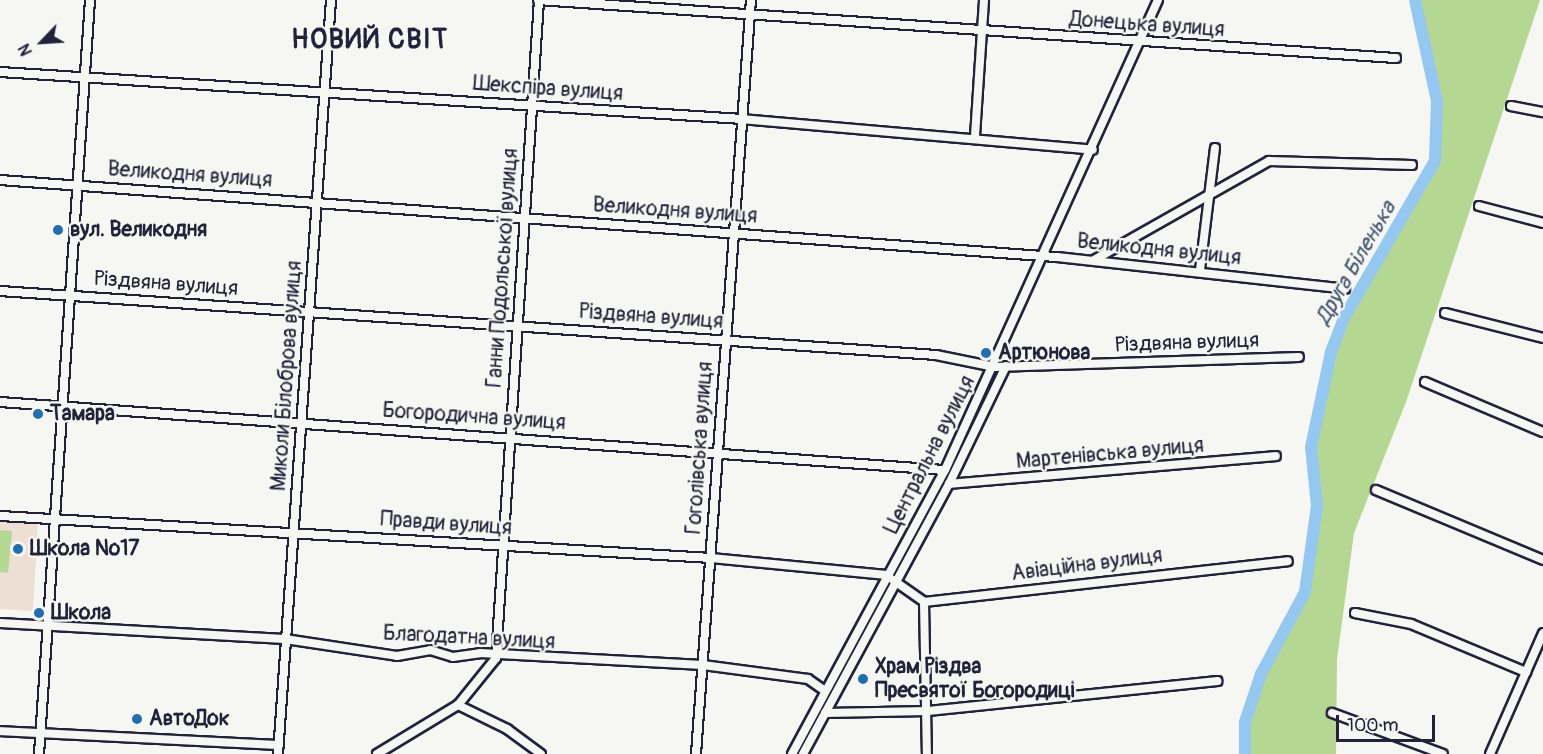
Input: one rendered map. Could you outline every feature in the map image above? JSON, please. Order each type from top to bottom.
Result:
[{"type":"street","points":[[39,754],[90,0]]},
{"type":"street","name":"Миколи Білоброва вулиця","points":[[279,749],[331,0]]},
{"type":"street","name":"Донецька вулиця","points":[[538,0],[749,17],[982,30],[1139,44],[1396,58]]},
{"type":"street","name":"Ганни Подольської вулиця","points":[[496,657],[538,0]]},
{"type":"street","name":"Гоголівська вулиця","points":[[696,754],[751,0]]},
{"type":"street","points":[[975,136],[984,0]]},
{"type":"street","name":"Центральна вулиця","points":[[792,754],[945,470],[995,367],[1158,0]]},
{"type":"street","name":"Шекспіра вулиця","points":[[0,72],[742,119],[975,136],[1093,150]]},
{"type":"street","points":[[1511,106],[1543,112]]},
{"type":"street","points":[[1200,270],[1206,198],[1215,148]]},
{"type":"street","points":[[1094,260],[1269,161],[1412,165]]},
{"type":"street","name":"Великодня вулиця","points":[[0,180],[1094,260],[1200,270],[1345,289]]},
{"type":"street","points":[[1479,207],[1543,223]]},
{"type":"street","name":"Різдвяна вулиця","points":[[0,291],[936,355],[995,367],[1299,357]]},
{"type":"street","points":[[1445,313],[1543,338]]},
{"type":"street","name":"Центральна вулиця","points":[[803,754],[949,484],[1006,366]]},
{"type":"street","points":[[1425,382],[1543,432]]},
{"type":"street","name":"Богородична вулиця","points":[[0,402],[945,470]]},
{"type":"street","name":"Мартенівська вулиця","points":[[949,484],[1276,456]]},
{"type":"street","points":[[1376,490],[1543,560]]},
{"type":"street","name":"Правди вулиця","points":[[0,516],[711,558],[889,575]]},
{"type":"street","name":"Авіаційна вулиця","points":[[924,602],[1288,561]]},
{"type":"street","points":[[889,575],[924,602],[928,711],[927,754]]},
{"type":"street","points":[[1355,613],[1411,624],[1526,672]]},
{"type":"street","name":"Благодатна вулиця","points":[[0,623],[286,639],[397,656],[429,650],[453,657],[480,653],[496,657],[703,665],[808,680],[825,692]]},
{"type":"street","points":[[1490,754],[1543,633]]},
{"type":"street","points":[[377,754],[458,705],[496,657]]},
{"type":"street","points":[[825,714],[928,711],[1217,681]]},
{"type":"street","points":[[458,705],[507,729],[541,754]]},
{"type":"street","points":[[1332,713],[1443,754]]},
{"type":"street","points":[[0,731],[279,749]]},
{"type":"shaded area","name":"Школа №17","points":[[0,518],[38,521],[33,611],[0,609]]},
{"type":"green space","points":[[1415,0],[1540,0],[1406,402],[1354,533],[1337,659],[1336,754],[1245,754],[1245,722],[1261,674],[1305,592],[1317,506],[1311,447],[1331,352],[1345,316],[1435,161],[1437,101]]},
{"type":"green space","points":[[0,530],[12,531],[8,573],[0,572]]},
{"type":"waterway","name":"Друга Біленька","points":[[1245,754],[1245,722],[1261,674],[1305,592],[1317,506],[1311,447],[1331,352],[1345,316],[1435,161],[1437,101],[1415,0]]},
{"type":"place","name":"вул. Великодня","points":[[58,230]]},
{"type":"place","name":"Артюнова","points":[[986,353]]},
{"type":"place","name":"Тамара","points":[[38,414]]},
{"type":"place","name":"Школа №17","points":[[18,549]]},
{"type":"place","name":"Школа","points":[[39,613]]},
{"type":"place","name":"Храм Різдва Пресвятої Богородиці","points":[[863,679]]},
{"type":"place","name":"АвтоДок","points":[[137,719]]},
{"type":"district","name":"НОВИЙ СВІТ","points":[[370,40]]}]
